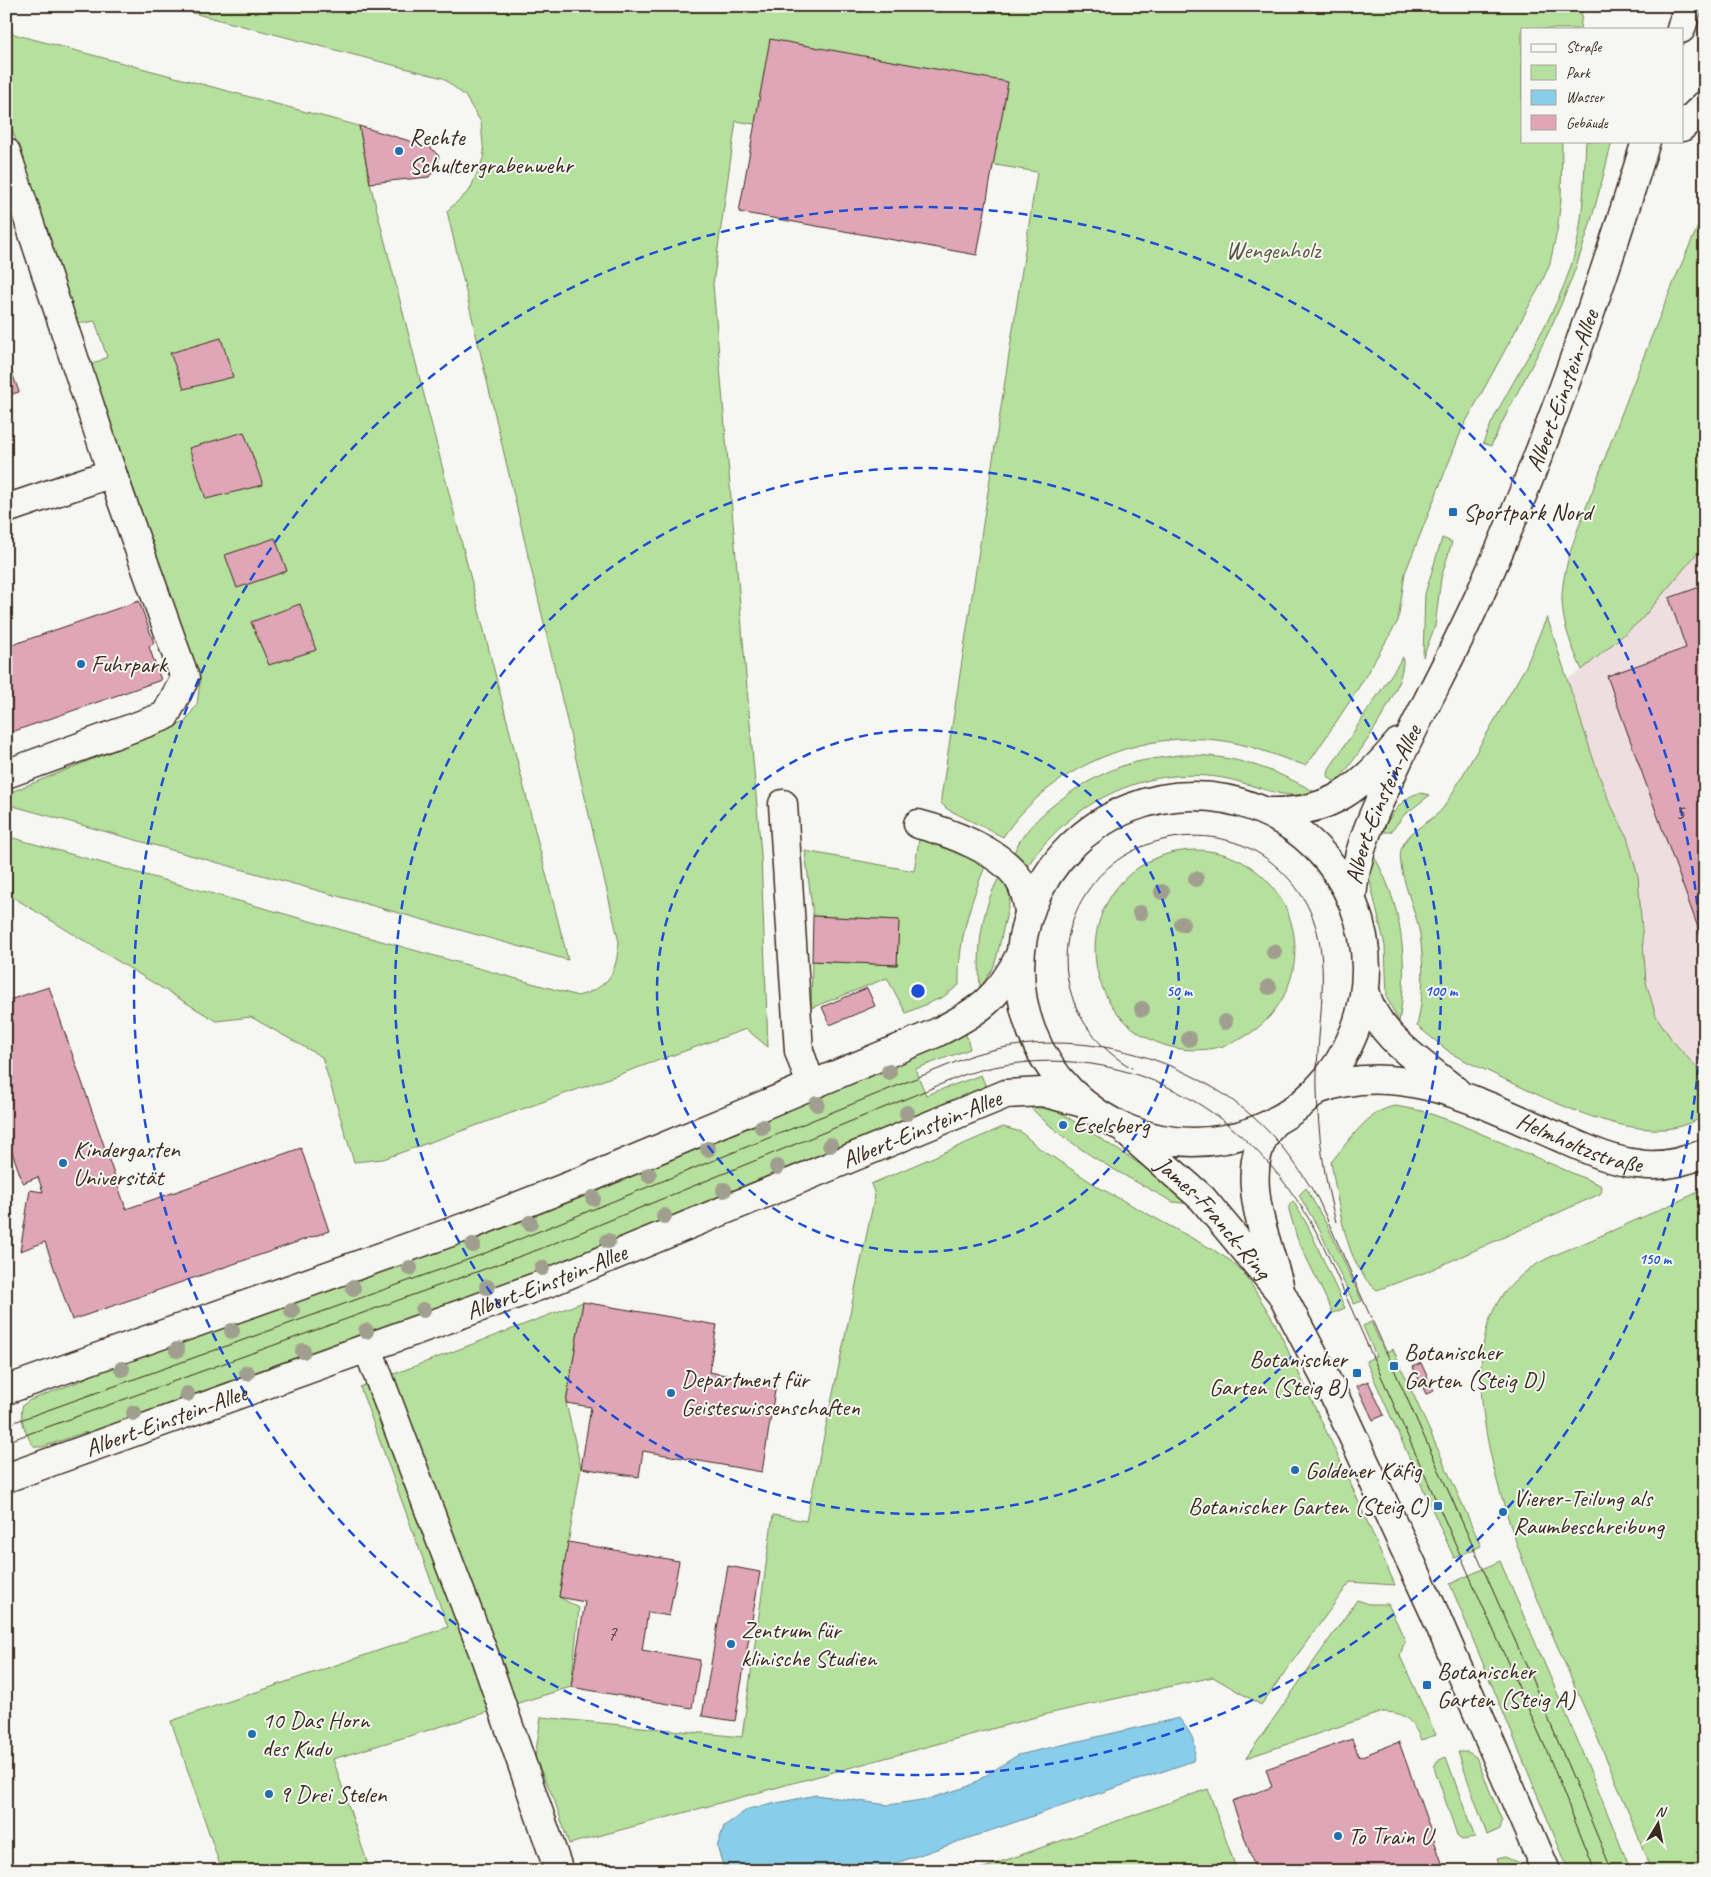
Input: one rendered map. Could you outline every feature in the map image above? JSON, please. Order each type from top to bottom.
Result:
[{"type":"street","points":[[1681,28],[1688,6]]},
{"type":"street","points":[[1684,125],[1705,105]]},
{"type":"street","name":"Albert-Einstein-Allee","points":[[1352,898],[1354,876],[1362,842],[1420,714],[1478,600],[1515,513],[1565,383],[1646,142]]},
{"type":"street","points":[[1637,172],[1667,142]]},
{"type":"street","points":[[6,152],[112,473],[185,678],[164,716],[6,774]]},
{"type":"street","points":[[6,509],[112,473]]},
{"type":"street","name":"Albert-Einstein-Allee","points":[[1268,812],[1299,811],[1325,805],[1338,798],[1357,784],[1378,764],[1420,714]]},
{"type":"street","points":[[1199,795],[1226,798],[1268,812],[1307,838],[1328,859],[1352,898],[1363,931],[1366,951],[1365,991],[1362,1010],[1354,1034],[1340,1060],[1317,1090],[1305,1102],[1276,1121],[1241,1135],[1194,1142],[1152,1137],[1118,1125],[1083,1103],[1054,1072],[1029,1027],[1021,995],[1020,955],[1029,911],[1041,885],[1056,862],[1074,842],[1096,825],[1119,812],[1145,802],[1171,796],[1199,795]]},
{"type":"street","points":[[782,804],[799,1051],[812,1085]]},
{"type":"street","points":[[918,824],[938,829],[971,844],[1010,869],[1024,887],[1029,911]]},
{"type":"street","points":[[6,1390],[468,1226],[587,1179],[936,1033],[972,1014],[998,992],[1011,974],[1020,955]]},
{"type":"street","name":"Helmholtzstraße","points":[[1365,991],[1370,1007],[1388,1032],[1459,1093]]},
{"type":"street","name":"Helmholtzstraße","points":[[1317,1090],[1341,1081],[1378,1080],[1404,1082],[1459,1093],[1588,1150],[1622,1161],[1656,1165],[1691,1159],[1705,1153]]},
{"type":"street","name":"Albert-Einstein-Allee","points":[[6,1478],[550,1282],[1006,1094],[1042,1092],[1083,1103]]},
{"type":"street","name":"James-Franck-Ring","points":[[1276,1121],[1267,1130],[1258,1150],[1254,1181],[1261,1220],[1281,1293],[1336,1399],[1430,1603],[1546,1871]]},
{"type":"street","name":"James-Franck-Ring","points":[[1118,1125],[1202,1198],[1281,1293]]},
{"type":"street","points":[[368,1349],[486,1657],[559,1871]]},
{"type":"shaded area","points":[[1705,544],[1705,1066],[1699,1070],[1672,1040],[1656,1016],[1646,982],[1642,912],[1609,801],[1596,767],[1568,678],[1582,670],[1683,570]]},
{"type":"green space","name":"Wengenholz","points":[[166,6],[1578,6],[1582,15],[1580,28],[1521,28],[1521,142],[1562,142],[1561,199],[1550,263],[1541,284],[1462,429],[1405,573],[1398,621],[1356,692],[1312,758],[1305,765],[1249,747],[1217,740],[1187,739],[1156,742],[1126,749],[1097,760],[1069,774],[1044,792],[1022,813],[1003,837],[947,809],[941,803],[941,798],[1037,172],[736,121],[713,284],[761,854],[768,1047],[746,1029],[383,1159],[354,1162],[322,1057],[251,1017],[216,1021],[6,893],[6,836],[578,996],[597,988],[609,977],[616,962],[619,942],[447,211],[470,190],[484,156],[481,122],[465,96],[443,78]]},
{"type":"green space","points":[[6,32],[359,126],[370,183],[568,960],[6,804],[6,794],[185,722],[197,704],[200,682],[91,365],[107,357],[95,321],[77,324],[12,129],[6,123]]},
{"type":"green space","points":[[1586,142],[1612,142],[1589,227],[1568,289],[1491,446],[1483,443],[1502,403],[1538,340],[1568,274],[1575,252],[1583,197]]},
{"type":"green space","points":[[1705,211],[1705,544],[1640,621],[1582,670],[1564,620],[1562,601],[1570,553],[1650,340]]},
{"type":"green space","points":[[1442,538],[1452,542],[1441,578],[1435,626],[1423,657],[1425,594]]},
{"type":"green space","points":[[1547,617],[1596,767],[1609,801],[1627,837],[1638,876],[1646,982],[1656,1016],[1672,1040],[1705,1077],[1705,1117],[1675,1127],[1665,1129],[1641,1128],[1617,1124],[1566,1107],[1452,1054],[1417,1026],[1423,969],[1418,925],[1403,877],[1400,855],[1402,847],[1405,841],[1437,814],[1449,799],[1526,666]]},
{"type":"green space","points":[[1403,657],[1402,670],[1397,686],[1380,720],[1339,780],[1333,781],[1328,776],[1329,769]]},
{"type":"green space","points":[[1179,755],[1216,757],[1250,764],[1267,769],[1317,793],[1305,795],[1282,794],[1228,779],[1199,775],[1171,776],[1143,782],[1116,791],[1091,804],[1068,821],[1047,841],[1029,864],[1021,865],[1013,855],[1020,841],[1044,813],[1091,780],[1122,766]]},
{"type":"green space","points":[[1420,793],[1430,795],[1404,815],[1391,832],[1381,832],[1402,803]]},
{"type":"green space","points":[[920,834],[987,862],[966,922],[959,969],[959,985],[943,997],[906,1013],[887,978],[811,1008],[812,961],[897,965],[899,920],[813,916],[805,851],[914,871]]},
{"type":"green space","points":[[1185,850],[1205,850],[1224,854],[1242,861],[1259,872],[1273,886],[1288,912],[1295,940],[1291,979],[1284,997],[1273,1014],[1259,1028],[1242,1039],[1224,1046],[1205,1050],[1185,1050],[1166,1046],[1148,1039],[1131,1028],[1117,1014],[1106,997],[1099,979],[1095,960],[1095,940],[1099,921],[1106,903],[1117,886],[1131,872],[1148,861],[1166,854]]},
{"type":"green space","points":[[1372,853],[1391,893],[1401,935],[1403,978],[1399,1022],[1387,998],[1385,946],[1369,877]]},
{"type":"green space","points":[[1000,876],[1009,888],[1010,899],[993,968],[980,988],[979,959],[982,930],[988,902]]},
{"type":"green space","points":[[965,1030],[970,1049],[915,1069],[926,1095],[981,1075],[987,1089],[545,1271],[107,1431],[83,1433],[42,1447],[35,1447],[26,1433],[22,1421],[22,1410],[23,1405],[30,1400],[78,1382],[110,1366]]},
{"type":"green space","points":[[1396,1106],[1422,1111],[1454,1122],[1600,1185],[1602,1191],[1600,1194],[1424,1273],[1377,1290],[1357,1266],[1350,1249],[1340,1213],[1331,1162],[1359,1128],[1376,1113]]},
{"type":"green space","points":[[1030,1107],[1051,1109],[1061,1113],[1166,1181],[1191,1204],[1173,1202],[1098,1160],[1062,1136]]},
{"type":"green space","points":[[1003,1127],[1021,1132],[1039,1148],[1100,1188],[1212,1249],[1231,1261],[1246,1276],[1275,1323],[1345,1471],[1395,1585],[1350,1582],[1261,1705],[1213,1677],[1047,1714],[569,1844],[554,1799],[535,1758],[541,1717],[742,1737],[773,1515],[806,1521],[875,1195],[871,1184]]},
{"type":"green space","points":[[1306,1188],[1328,1227],[1362,1301],[1354,1304],[1320,1231],[1299,1195]]},
{"type":"green space","points":[[1705,1189],[1705,1871],[1651,1871],[1616,1782],[1528,1576],[1507,1514],[1490,1451],[1481,1392],[1484,1340],[1501,1297],[1515,1281],[1531,1268],[1555,1255]]},
{"type":"green space","points":[[1293,1201],[1308,1226],[1345,1308],[1333,1313],[1297,1238],[1289,1210],[1289,1206]]},
{"type":"green space","points":[[583,1302],[566,1403],[581,1468],[559,1597],[579,1608],[571,1687],[333,1759],[370,1871],[222,1871],[171,1721],[448,1627],[360,1387]]},
{"type":"green space","points":[[1371,1322],[1385,1353],[1393,1349],[1481,1546],[1454,1558],[1366,1361],[1376,1356],[1363,1326]]},
{"type":"green space","points":[[1500,1561],[1580,1746],[1631,1871],[1569,1871],[1450,1584]]},
{"type":"green space","points":[[1357,1600],[1369,1604],[1388,1604],[1405,1640],[1400,1656],[1436,1735],[1421,1740],[1407,1718],[1390,1712],[1382,1712],[1246,1758]]},
{"type":"green space","points":[[1458,1752],[1468,1752],[1476,1757],[1502,1821],[1500,1829],[1487,1835]]},
{"type":"green space","points":[[1446,1757],[1475,1838],[1462,1840],[1457,1835],[1434,1767],[1437,1761]]},
{"type":"green space","points":[[1208,1789],[1237,1871],[975,1871]]},
{"type":"green space","points":[[1505,1857],[1519,1863],[1525,1871],[1500,1871],[1496,1859]]},
{"type":"water","points":[[1179,1718],[1190,1733],[1194,1743],[1195,1754],[1193,1761],[873,1871],[725,1871],[717,1847],[724,1826],[748,1809],[816,1795],[888,1805],[928,1799],[969,1786],[1018,1755]]},
{"type":"building","points":[[770,39],[1008,82],[977,255],[739,212]]},
{"type":"building","name":"Rechte Schultergrabenwehr","points":[[359,126],[430,147],[439,156],[437,167],[429,177],[370,183]]},
{"type":"building","points":[[221,338],[233,377],[184,389],[170,353]]},
{"type":"building","points":[[6,356],[19,392],[6,396]]},
{"type":"building","points":[[244,432],[263,485],[206,499],[189,448]]},
{"type":"building","points":[[275,538],[287,571],[237,588],[225,555]]},
{"type":"building","points":[[1705,585],[1705,947],[1607,676],[1686,648],[1669,598]]},
{"type":"building","name":"Fuhrpark","points":[[139,601],[154,643],[149,647],[161,680],[6,734],[6,647]]},
{"type":"building","points":[[300,604],[316,650],[269,665],[251,622]]},
{"type":"building","points":[[813,916],[899,920],[897,965],[812,961]]},
{"type":"building","name":"Kindergarten Universität","points":[[49,987],[126,1209],[301,1148],[329,1231],[72,1320],[45,1242],[20,1251],[30,1190],[43,1192],[38,1177],[23,1183],[6,1135],[6,1001]]},
{"type":"building","points":[[867,988],[875,1006],[830,1025],[822,1007]]},
{"type":"building","name":"Department für Geisteswissenschaften","points":[[583,1302],[717,1325],[709,1372],[776,1384],[762,1472],[643,1451],[639,1477],[581,1468],[591,1407],[566,1403]]},
{"type":"building","points":[[1421,1363],[1434,1391],[1426,1394],[1413,1367]]},
{"type":"building","points":[[1368,1381],[1384,1415],[1373,1420],[1357,1386]]},
{"type":"building","points":[[568,1542],[679,1561],[669,1616],[648,1612],[642,1650],[700,1660],[692,1708],[571,1687],[585,1602],[559,1597]]},
{"type":"building","name":"Zentrum für klinische Studien","points":[[728,1566],[760,1572],[735,1721],[702,1716]]},
{"type":"building","name":"To Train U","points":[[1352,1739],[1359,1757],[1399,1742],[1445,1871],[1256,1871],[1232,1801],[1272,1787],[1266,1769]]},
{"type":"tram line","points":[[1132,1068],[1109,1051],[1090,1031],[1077,1008],[1068,983],[1066,957],[1070,931],[1079,905],[1095,881],[1113,864],[1133,851],[1156,842],[1180,837],[1204,837],[1228,840],[1251,849],[1271,862],[1295,886],[1310,912],[1319,939],[1322,968],[1317,1089],[1320,1140],[1336,1222]]},
{"type":"tram line","points":[[6,1425],[478,1256],[973,1055],[1009,1047],[1047,1043],[1084,1044],[1120,1050],[1156,1060],[1190,1075],[1222,1094],[1252,1116],[1280,1144],[1318,1199],[1526,1665],[1612,1871]]},
{"type":"tram line","points":[[6,1442],[540,1249],[966,1074],[1023,1063],[1078,1062],[1130,1073],[1178,1092],[1223,1120],[1262,1157],[1297,1200],[1325,1249],[1546,1749],[1595,1871]]},
{"type":"place","name":"Rechte Schultergrabenwehr","points":[[399,151]]},
{"type":"place","name":"Sportpark Nord","points":[[1453,512]]},
{"type":"place","name":"Fuhrpark","points":[[81,664]]},
{"type":"place","name":"Eselsberg","points":[[1063,1125]]},
{"type":"place","name":"Kindergarten Universität","points":[[63,1163]]},
{"type":"place","name":"Botanischer Garten (Steig D)","points":[[1394,1366]]},
{"type":"place","name":"Botanischer Garten (Steig B)","points":[[1357,1373]]},
{"type":"place","name":"Department für Geisteswissenschaften","points":[[671,1393]]},
{"type":"place","name":"Goldener Käfig","points":[[1295,1470]]},
{"type":"place","name":"Botanischer Garten (Steig C)","points":[[1438,1506]]},
{"type":"place","name":"Vierer-Teilung als Raumbeschreibung","points":[[1503,1512]]},
{"type":"place","name":"Zentrum für klinische Studien","points":[[731,1644]]},
{"type":"place","name":"Botanischer Garten (Steig A)","points":[[1427,1685]]},
{"type":"place","name":"10 Das Horn des Kudu","points":[[252,1734]]},
{"type":"place","name":"9 Drei Stelen","points":[[269,1794]]},
{"type":"place","name":"To Train U","points":[[1338,1836]]}]
